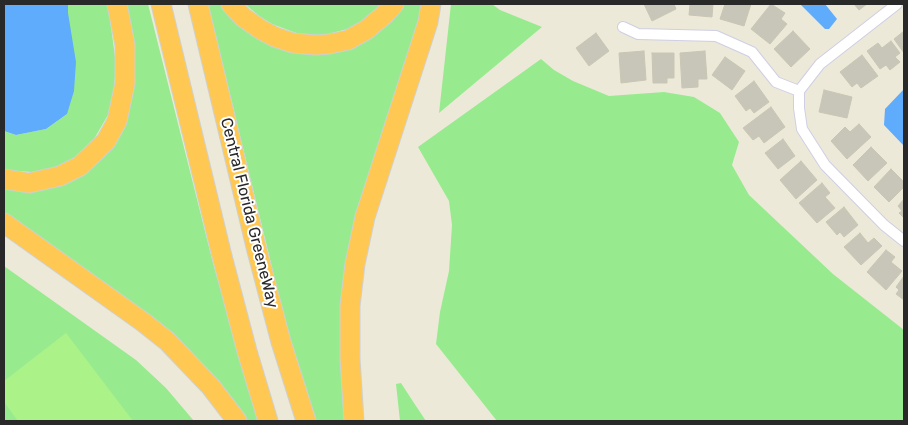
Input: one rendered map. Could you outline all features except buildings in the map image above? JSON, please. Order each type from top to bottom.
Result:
[{"type":"highway","points":[[4,179],[29,182],[60,176],[80,166],[106,142],[119,115],[125,83],[125,45],[117,4]]},
{"type":"highway","points":[[161,4],[244,342],[268,421]]},
{"type":"highway","name":"Central Florida GreeneWay","points":[[198,4],[256,247],[281,342],[306,421]]},
{"type":"highway","points":[[231,4],[243,17],[275,37],[293,43],[316,45],[348,40],[360,34],[384,15],[394,4]]},
{"type":"highway","points":[[354,421],[350,358],[350,306],[355,264],[365,217],[428,22],[431,4]]},
{"type":"highway","points":[[4,223],[167,341],[212,387],[237,421]]},
{"type":"street","points":[[897,4],[820,64],[799,91],[799,108],[802,129],[825,165],[884,226],[904,241]]},
{"type":"street","points":[[623,27],[638,34],[716,36],[752,52],[776,82],[799,91]]},
{"type":"green space","points":[[68,4],[108,4],[116,64],[114,89],[108,115],[90,146],[75,158],[45,171],[4,170],[4,131],[16,135],[46,129],[67,114]]},
{"type":"green space","points":[[125,4],[148,4],[213,263],[260,421],[241,421],[224,397],[4,219],[4,187],[24,189],[113,143]]},
{"type":"green space","points":[[208,4],[222,4],[308,52],[402,4],[426,4],[370,181],[349,421],[315,421],[286,325]]},
{"type":"green space","points":[[245,4],[383,4],[365,20],[351,28],[321,36],[304,36],[272,24]]},
{"type":"green space","points":[[451,4],[492,4],[500,10],[542,27],[439,113]]},
{"type":"green space","points":[[541,59],[554,70],[573,81],[609,96],[664,92],[694,97],[720,113],[739,142],[732,165],[749,195],[833,274],[904,330],[904,421],[497,421],[436,344],[440,312],[449,271],[452,225],[449,201],[418,147]]},
{"type":"green space","points":[[4,266],[136,360],[166,388],[194,421],[4,421]]},
{"type":"green space","points":[[66,333],[133,421],[18,421],[4,402],[4,381]]},
{"type":"green space","points":[[401,383],[426,421],[400,421],[396,384]]},
{"type":"water","points":[[4,4],[68,4],[76,62],[74,91],[67,114],[46,129],[16,135],[4,131]]},
{"type":"water","points":[[800,4],[825,4],[837,19],[829,29],[825,29]]},
{"type":"water","points":[[904,89],[904,146],[884,125],[885,109]]}]
